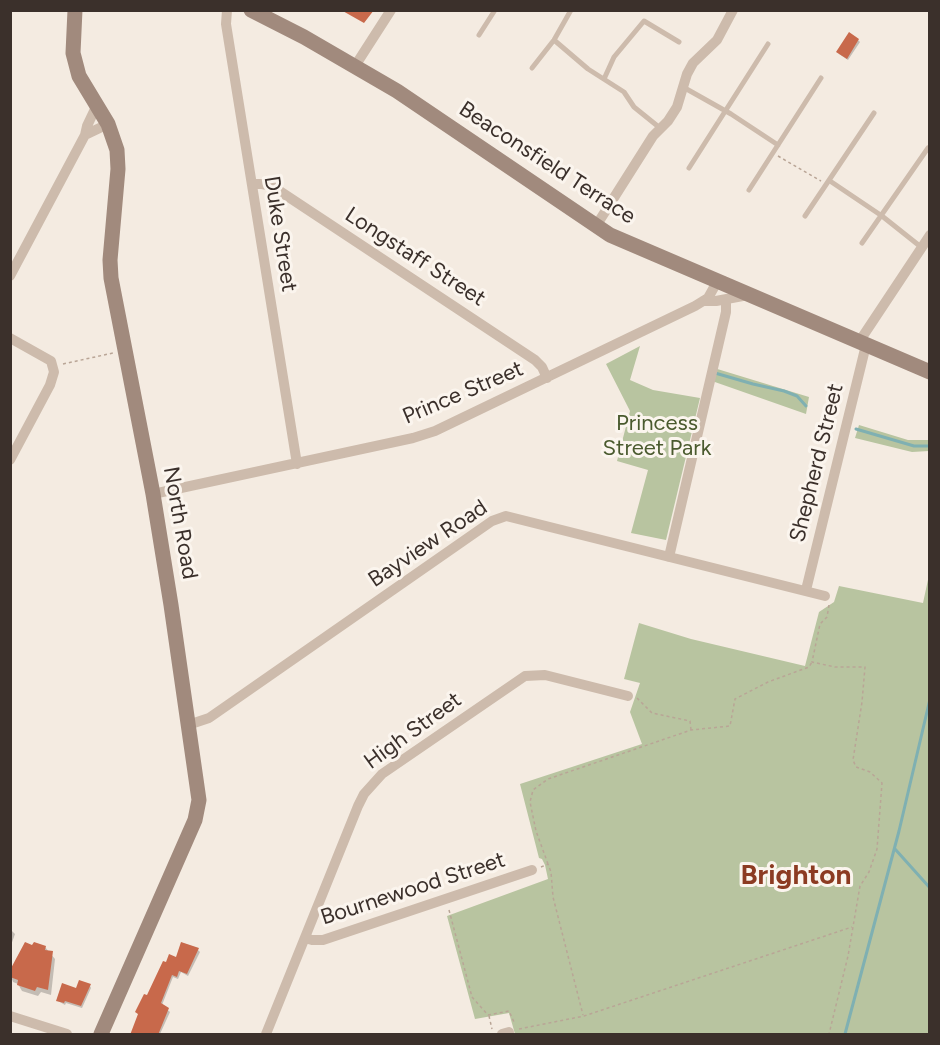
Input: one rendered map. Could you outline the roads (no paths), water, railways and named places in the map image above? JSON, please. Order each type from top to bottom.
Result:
[{"type":"street","name":"North Road","points":[[75,10],[73,53],[79,76],[108,124],[115,141],[118,159],[110,260],[111,278],[153,495],[198,794],[197,813],[101,1035]]},
{"type":"street","name":"Duke Street","points":[[227,10],[226,24],[297,464]]},
{"type":"street","name":"Beaconsfield Terrace","points":[[251,10],[397,91],[596,226],[626,243],[930,372]]},
{"type":"street","points":[[355,66],[391,10]]},
{"type":"street","points":[[596,226],[653,136],[677,107],[693,63],[717,40],[733,10]]},
{"type":"street","points":[[10,276],[85,135],[97,105]]},
{"type":"street","points":[[85,135],[108,124]]},
{"type":"street","name":"Longstaff Street","points":[[253,184],[272,186],[535,360],[542,367],[547,378]]},
{"type":"street","name":"Shepherd Street","points":[[806,590],[862,344],[930,235]]},
{"type":"street","name":"Prince Street","points":[[703,302],[717,282]]},
{"type":"street","name":"Prince Street","points":[[153,495],[413,438],[435,431],[703,302],[748,295]]},
{"type":"street","points":[[669,557],[726,312],[726,300]]},
{"type":"street","points":[[10,338],[44,356],[51,361],[53,366],[50,385],[10,460]]},
{"type":"street","name":"Bayview Road","points":[[188,725],[209,718],[498,518],[515,517],[825,596]]},
{"type":"street","name":"High Street","points":[[267,1035],[363,794],[382,774],[525,676],[545,675],[628,696]]},
{"type":"street","name":"Bournewood Street","points":[[305,938],[323,940],[532,870]]},
{"type":"street","points":[[10,1016],[67,1035]]},
{"type":"lane","points":[[479,35],[495,10]]},
{"type":"lane","points":[[532,68],[554,40],[571,10]]},
{"type":"lane","points":[[604,79],[614,57],[644,21],[679,42]]},
{"type":"lane","points":[[554,40],[588,69],[624,92],[634,107],[660,128]]},
{"type":"lane","points":[[689,168],[768,44]]},
{"type":"lane","points":[[749,190],[821,78]]},
{"type":"lane","points":[[683,87],[778,145]]},
{"type":"lane","points":[[805,216],[874,112]]},
{"type":"lane","points":[[862,243],[928,148]]},
{"type":"lane","points":[[828,182],[882,216],[921,247]]},
{"type":"waterway","points":[[715,373],[784,391],[797,396],[806,406]]},
{"type":"waterway","points":[[856,429],[914,446],[930,446]]},
{"type":"waterway","points":[[845,1034],[899,831],[930,699]]},
{"type":"waterway","points":[[895,849],[930,888]]},
{"type":"district","name":"Brighton","points":[[796,876]]},
{"type":"park label","name":"Princess Street Park","points":[[657,437]]}]
